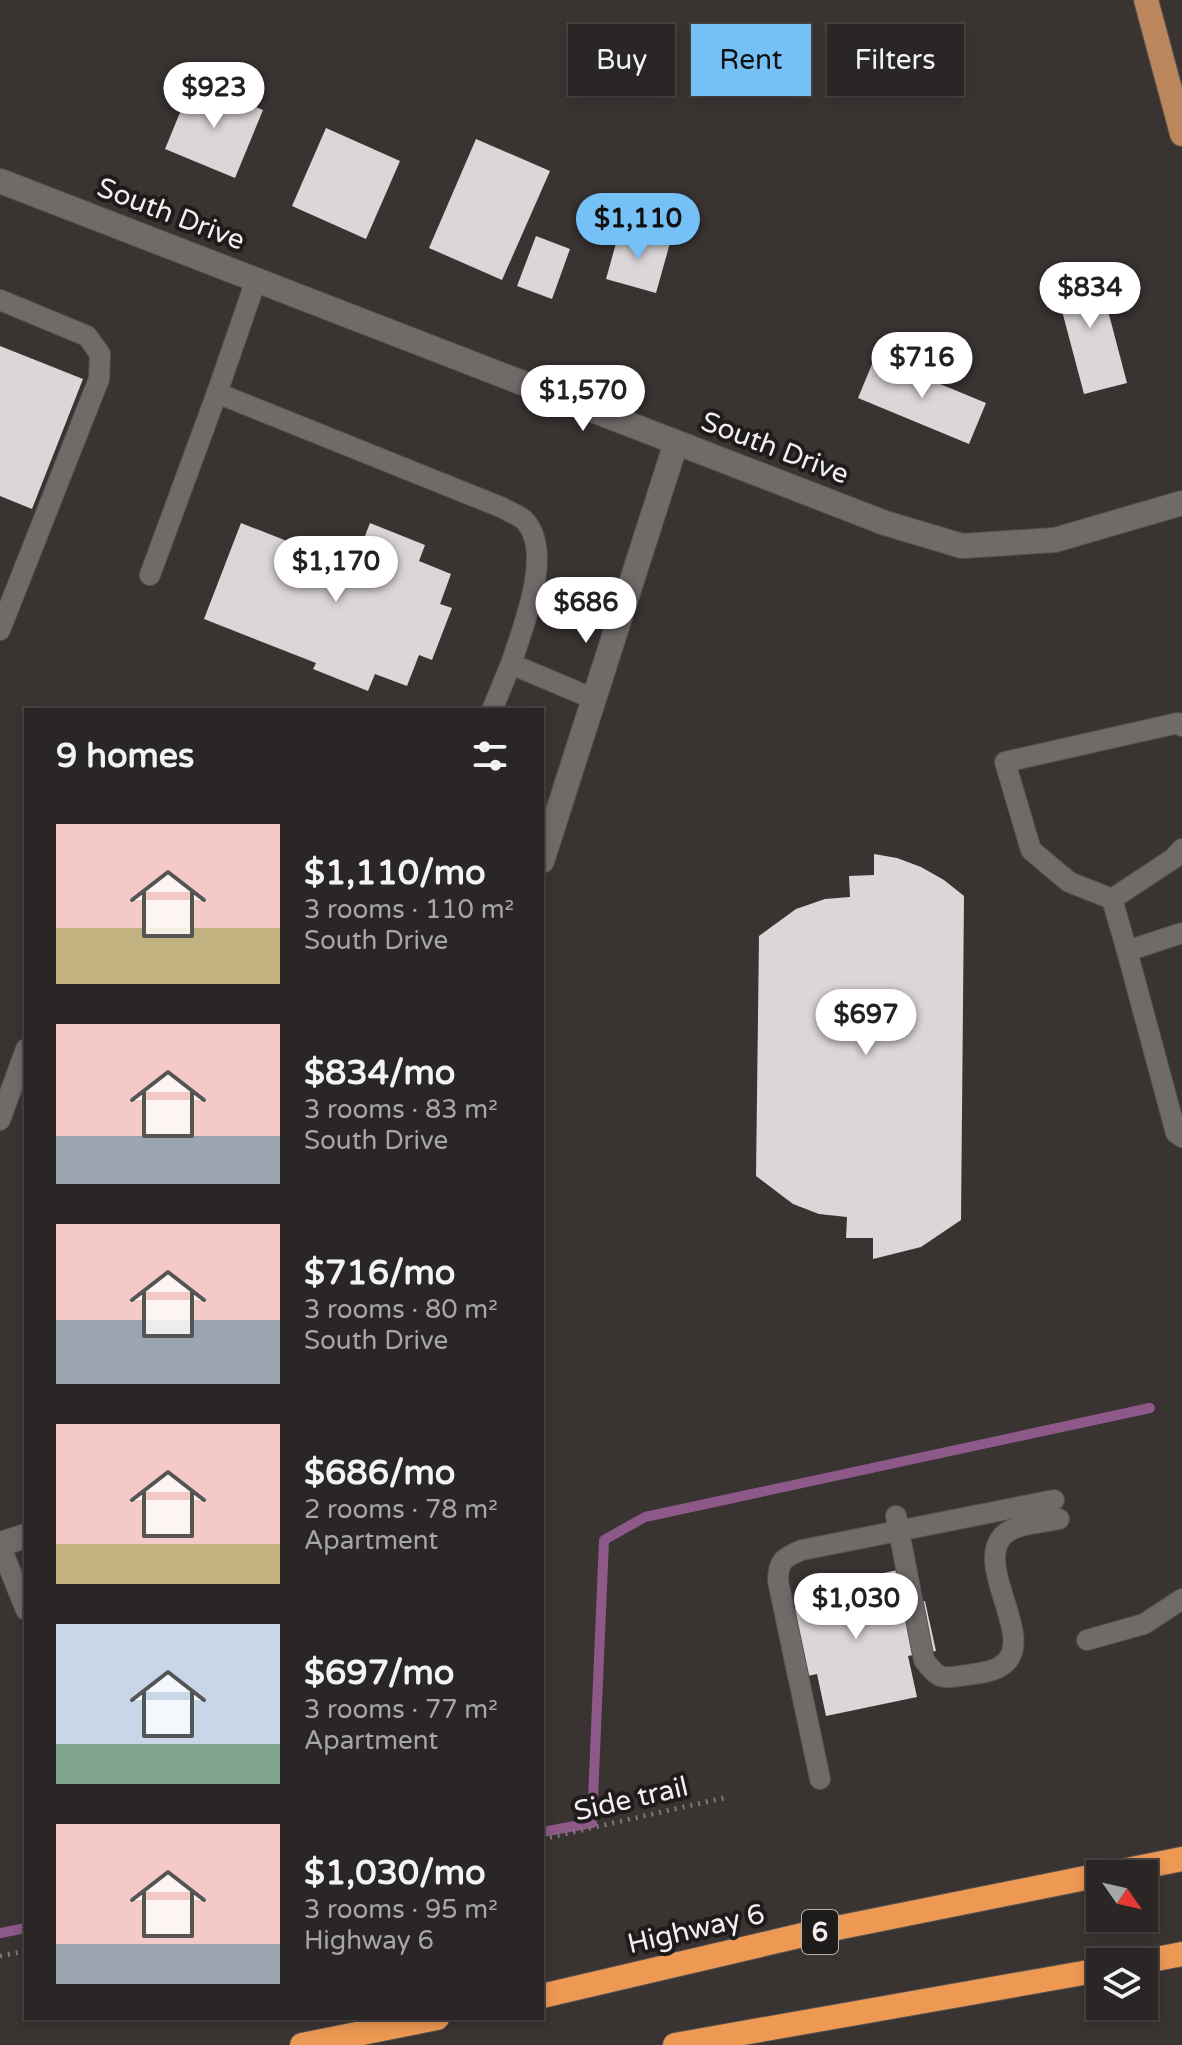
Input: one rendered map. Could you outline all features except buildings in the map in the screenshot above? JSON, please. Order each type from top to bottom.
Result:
[{"type":"highway","points":[[1158,1864],[1182,1859]]},
{"type":"highway","name":"Highway 6","points":[[544,1996],[807,1934],[1086,1878]]},
{"type":"highway","points":[[1158,1959],[1182,1954]]},
{"type":"highway","points":[[675,2045],[1086,1972]]},
{"type":"highway","points":[[302,2045],[427,2020]]},
{"type":"main road","points":[[1146,0],[1182,134]]},
{"type":"street","name":"South Drive","points":[[0,181],[885,523],[962,546],[1055,540],[1182,503]]},
{"type":"street","points":[[544,855],[676,443]]},
{"type":"street","points":[[0,1545],[24,1537]]},
{"type":"lane","points":[[150,575],[256,280]]},
{"type":"lane","points":[[0,300],[87,336],[100,354],[99,379],[0,630]]},
{"type":"lane","points":[[217,393],[503,508],[525,521],[536,541],[538,565],[511,664],[493,708]]},
{"type":"lane","points":[[511,664],[594,699]]},
{"type":"lane","points":[[1112,899],[1069,882],[1031,850],[1005,762],[1178,723],[1182,726]]},
{"type":"lane","points":[[1112,899],[1174,858],[1182,849]]},
{"type":"lane","points":[[1112,899],[1176,1133],[1182,1137]]},
{"type":"lane","points":[[1127,951],[1182,933]]},
{"type":"lane","points":[[0,1120],[24,1054]]},
{"type":"lane","points":[[820,1779],[778,1581],[778,1566],[785,1557],[898,1523],[1057,1509],[1011,1530],[1001,1538],[995,1550],[1014,1642],[1010,1658],[1000,1668],[946,1679],[935,1675],[924,1660],[898,1523]]},
{"type":"lane","points":[[0,1545],[24,1605]]},
{"type":"lane","points":[[1087,1640],[1144,1624],[1182,1599]]},
{"type":"path","name":"Side trail","points":[[544,1839],[728,1797]]},
{"type":"path","points":[[0,1956],[24,1951]]},
{"type":"waterway","points":[[544,1832],[592,1823],[604,1540],[645,1517],[1150,1408]]},
{"type":"waterway","points":[[0,1933],[24,1928]]}]
